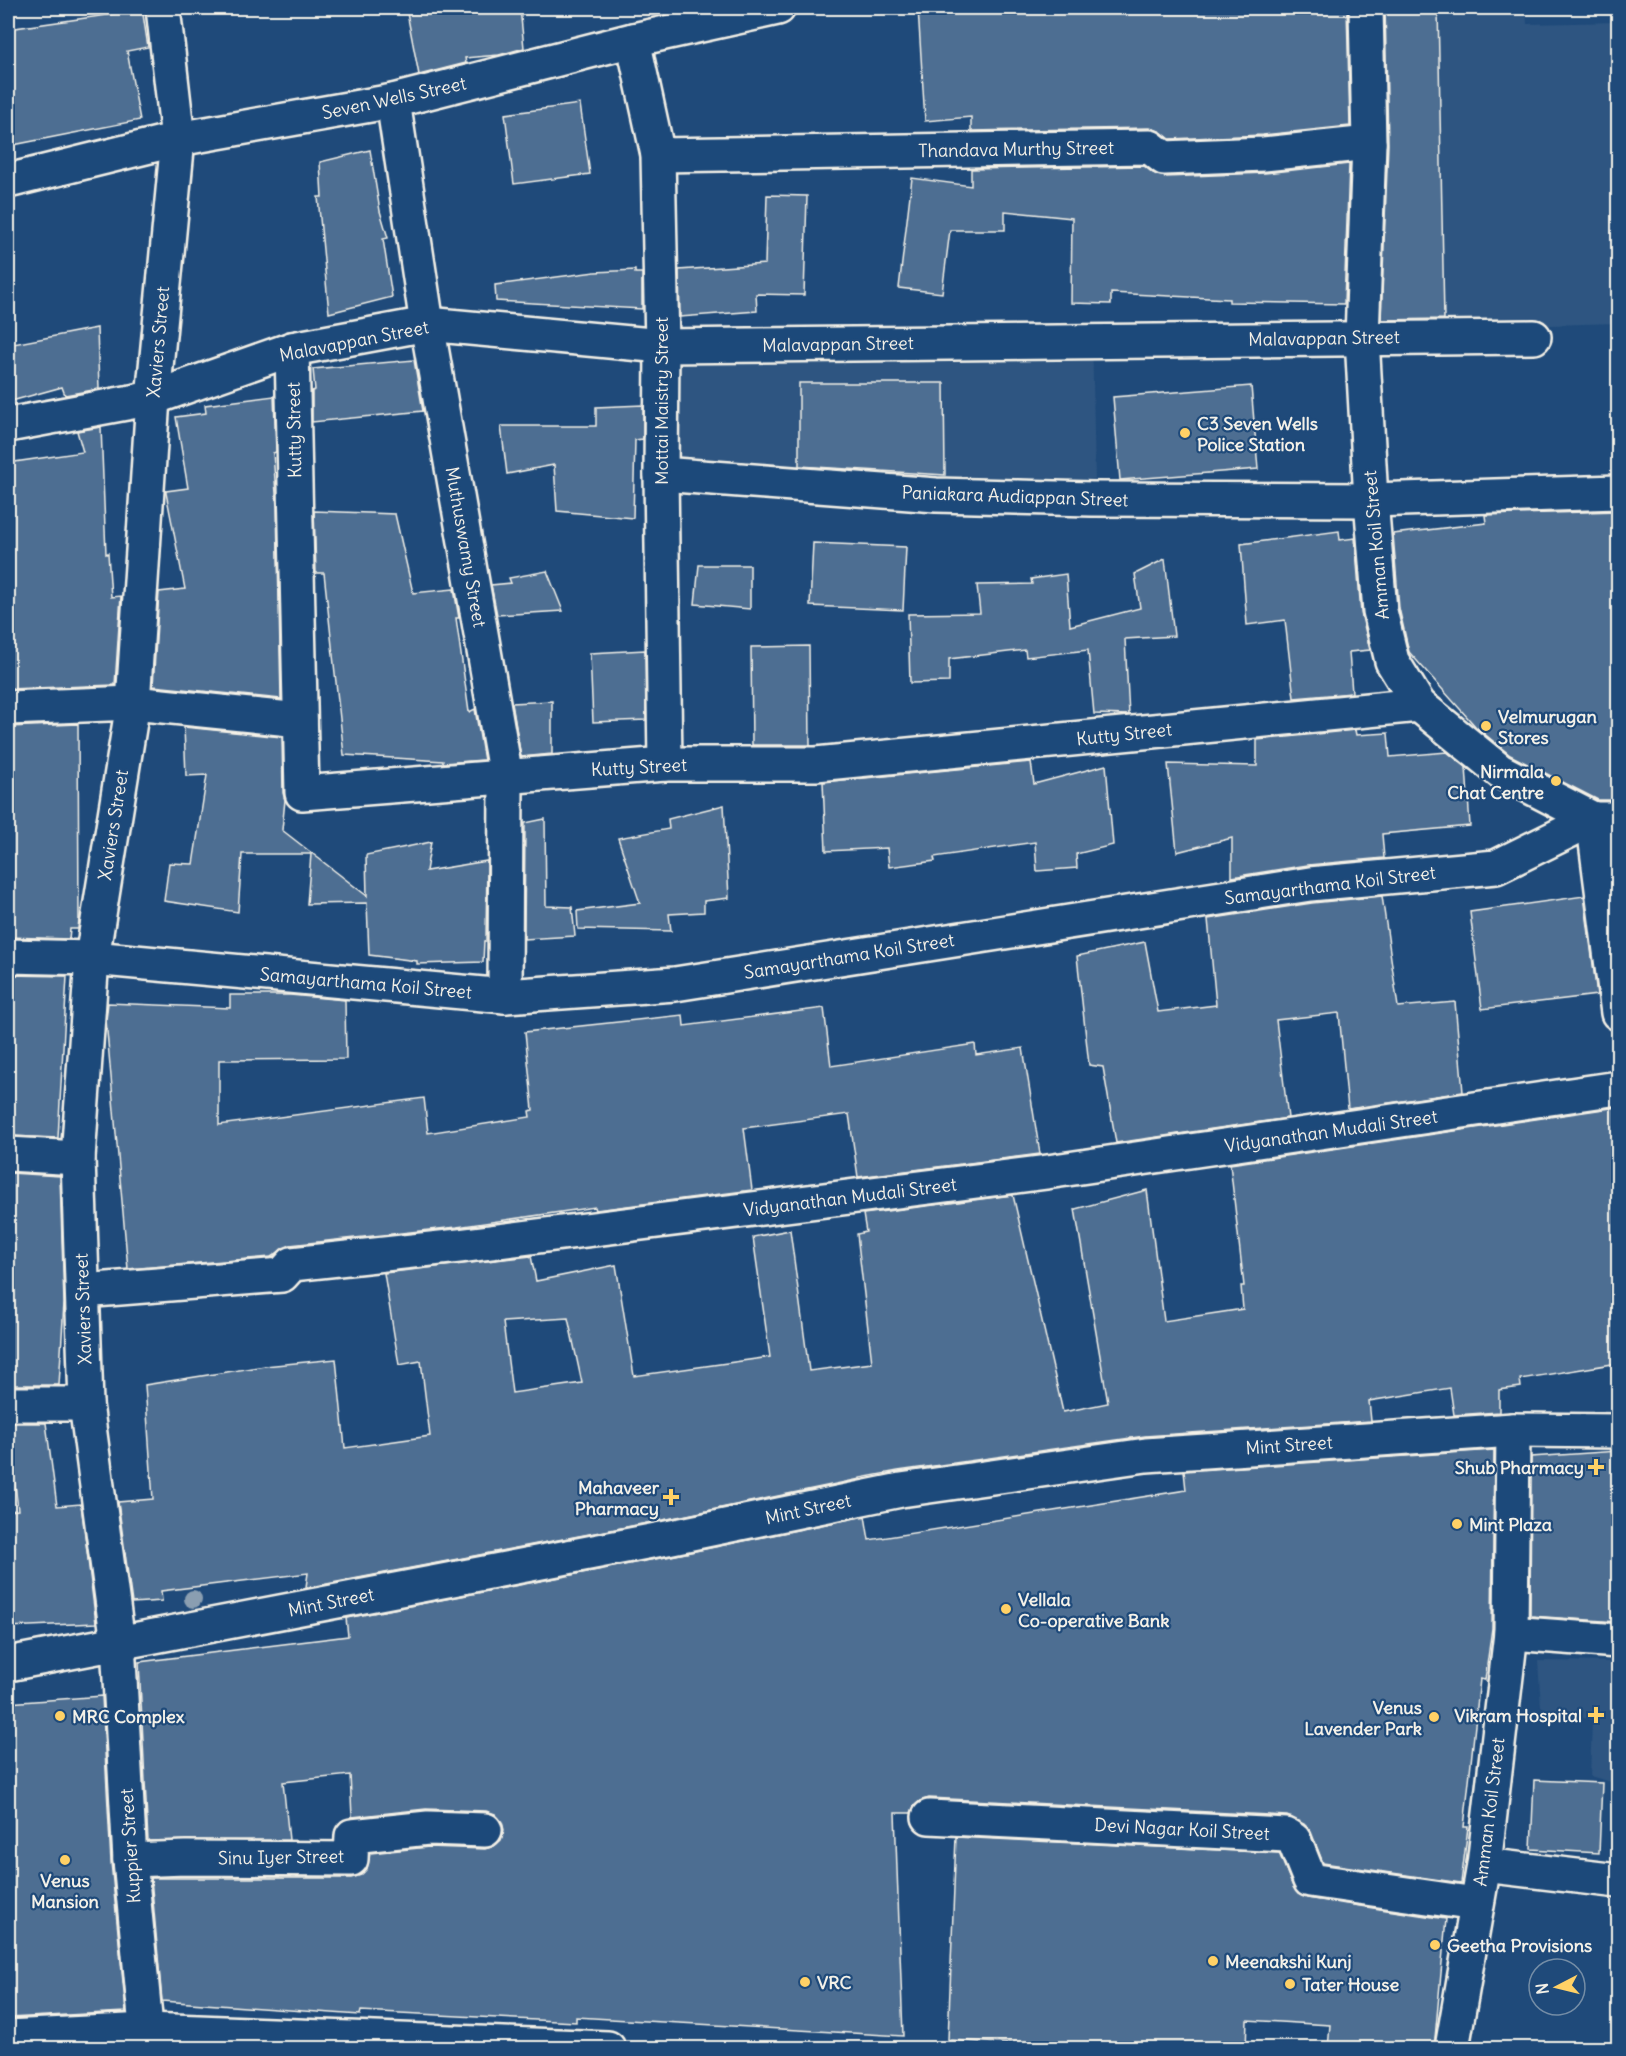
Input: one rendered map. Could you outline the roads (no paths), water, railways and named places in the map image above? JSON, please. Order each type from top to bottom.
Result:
[{"type":"street","name":"Xaviers Street","points":[[118,1643],[86,1404],[78,1158],[92,958],[133,702],[153,398],[178,139],[164,8]]},
{"type":"street","name":"Seven Wells Street","points":[[8,181],[178,139],[393,101],[633,40],[778,8]]},
{"type":"street","name":"Amman Koil Street","points":[[1366,8],[1370,143],[1362,338],[1380,611],[1392,661],[1419,705],[1500,771],[1606,819]]},
{"type":"street","name":"Mottai Maistry Street","points":[[633,40],[658,155],[663,346],[661,474],[665,764]]},
{"type":"street","name":"Muthuswamy Street","points":[[393,101],[427,324],[506,777],[505,996]]},
{"type":"street","name":"Thandava Murthy Street","points":[[658,155],[1150,147],[1164,158],[1264,154],[1370,143]]},
{"type":"street","name":"Malavappan Street","points":[[8,425],[153,398],[292,349],[427,324],[663,346],[1534,337]]},
{"type":"street","name":"Kutty Street","points":[[292,349],[302,794],[665,764],[816,764],[1419,705]]},
{"type":"street","name":"Paniakara Audiappan Street","points":[[661,474],[936,495],[1092,499],[1371,500],[1618,492]]},
{"type":"street","points":[[8,708],[133,702],[300,720]]},
{"type":"street","points":[[1606,819],[1618,1013]]},
{"type":"street","name":"Samayarthama Koil Street","points":[[8,956],[92,958],[505,996],[675,984],[1310,884],[1496,867],[1606,819]]},
{"type":"street","name":"Vidyanathan Mudali Street","points":[[83,1291],[282,1275],[292,1264],[459,1246],[1047,1172],[1618,1088]]},
{"type":"street","points":[[8,1154],[78,1158]]},
{"type":"street","points":[[8,1404],[86,1404]]},
{"type":"street","name":"Amman Koil Street","points":[[1452,2049],[1484,1865],[1511,1633],[1513,1430]]},
{"type":"street","name":"Mint Street","points":[[8,1664],[667,1538],[901,1490],[1146,1455],[1513,1430],[1618,1431]]},
{"type":"street","points":[[1511,1633],[1618,1641]]},
{"type":"street","name":"Kuppier Street","points":[[118,1643],[130,1860],[147,2039]]},
{"type":"street","name":"Devi Nagar Koil Street","points":[[929,1817],[1286,1835],[1294,1839],[1310,1880],[1476,1904]]},
{"type":"street","name":"Sinu Iyer Street","points":[[130,1860],[351,1859],[352,1836],[428,1828],[485,1830]]},
{"type":"street","points":[[1484,1865],[1618,1881]]},
{"type":"street","points":[[8,2037],[609,2049]]},
{"type":"place","name":"C3 Seven Wells Police Station","points":[[1185,433]]},
{"type":"place","name":"Velmurugan Stores","points":[[1486,726]]},
{"type":"place","name":"Nirmala Chat Centre","points":[[1556,781]]},
{"type":"place","name":"Shub Pharmacy","points":[[1596,1467]]},
{"type":"place","name":"Mahaveer Pharmacy","points":[[671,1497]]},
{"type":"place","name":"Mint Plaza","points":[[1457,1524]]},
{"type":"place","name":"Vellala Co-operative Bank","points":[[1006,1609]]},
{"type":"place","name":"Vikram Hospital","points":[[1596,1715]]},
{"type":"place","name":"MRC Complex","points":[[60,1716]]},
{"type":"place","name":"Venus Lavender Park","points":[[1434,1717]]},
{"type":"place","name":"Venus Mansion","points":[[65,1860]]},
{"type":"place","name":"Geetha Provisions","points":[[1435,1945]]},
{"type":"place","name":"Meenakshi Kunj","points":[[1213,1961]]},
{"type":"place","name":"VRC","points":[[805,1982]]},
{"type":"place","name":"Tater House","points":[[1290,1984]]}]
